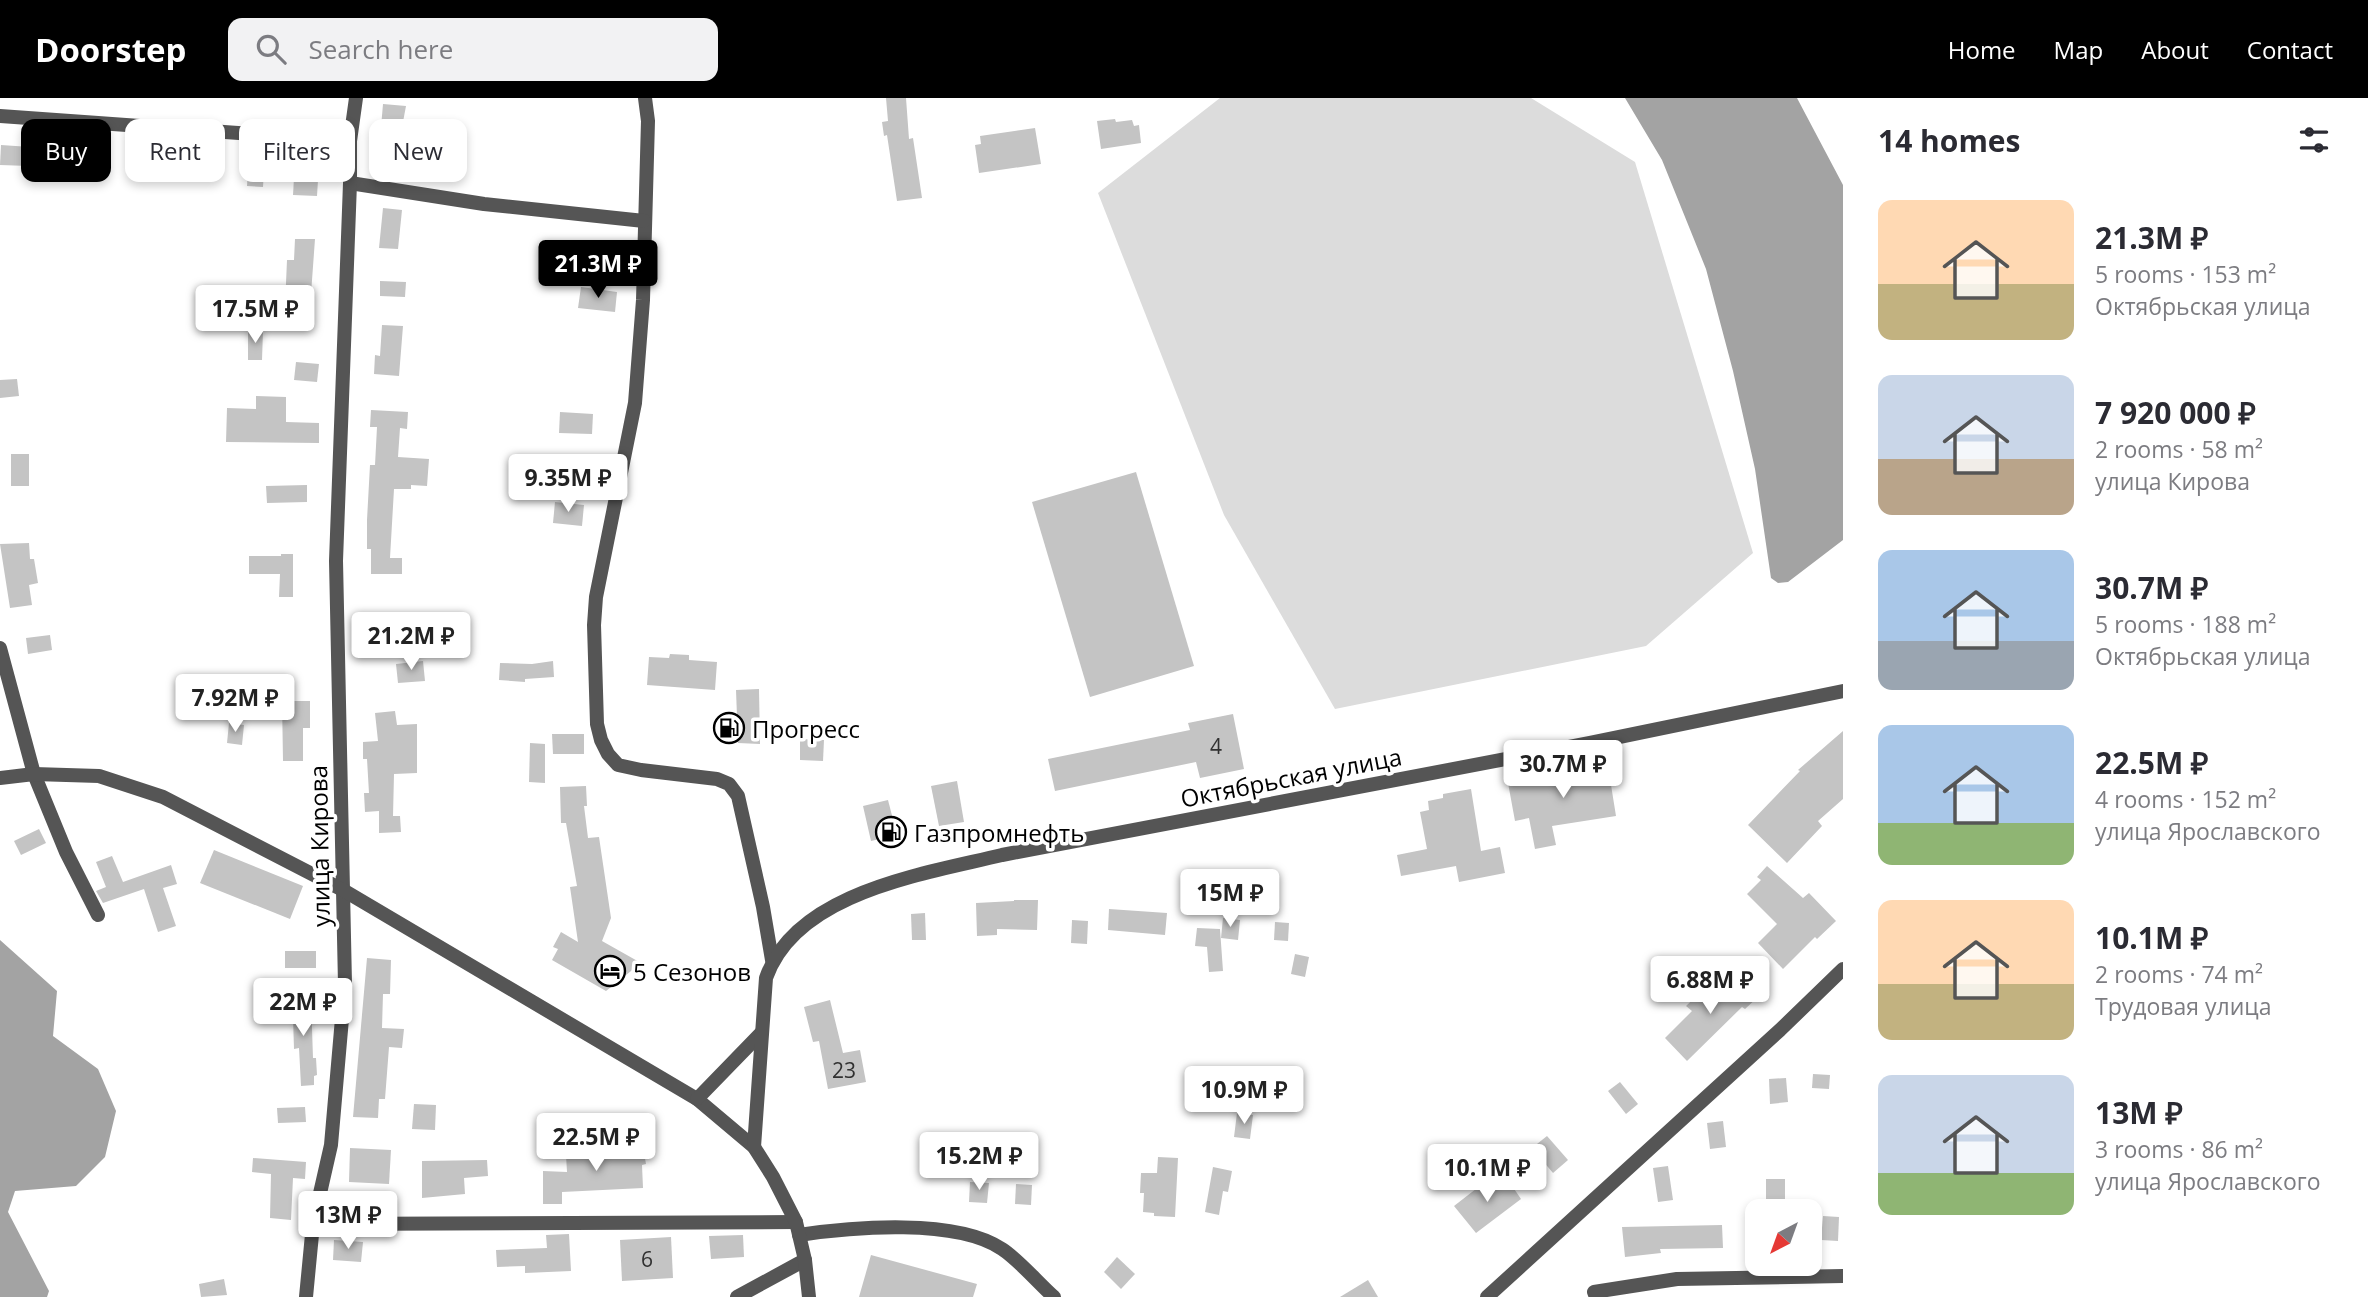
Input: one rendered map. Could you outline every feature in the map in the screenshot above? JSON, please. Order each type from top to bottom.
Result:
[{"type":"street","name":"улица Кирова","points":[[353,119],[356,98]]},
{"type":"street","name":"Октябрьская улица","points":[[645,98],[648,121],[643,300],[635,403],[594,615],[597,723],[601,740],[618,765],[729,783],[738,796],[772,960]]},
{"type":"street","points":[[0,116],[239,133]]},
{"type":"street","name":"улица Кирова","points":[[306,1297],[313,1224],[331,1144],[345,984],[336,561],[350,183]]},
{"type":"street","points":[[350,183],[484,204],[644,221]]},
{"type":"street","points":[[0,648],[34,774],[66,852],[98,915]]},
{"type":"street","name":"Октябрьская улица","points":[[754,1147],[766,978],[772,960],[789,937],[825,911],[855,896],[915,876],[1002,855],[1576,746],[1843,691]]},
{"type":"street","points":[[0,778],[34,774],[99,776],[163,797],[343,890],[697,1098],[754,1147],[774,1177],[798,1228],[809,1297]]},
{"type":"street","points":[[1487,1297],[1780,1030],[1843,969]]},
{"type":"street","points":[[697,1098],[762,1032]]},
{"type":"street","points":[[313,1224],[832,1230],[885,1227],[970,1233],[1002,1249],[1054,1297]]},
{"type":"street","points":[[737,1297],[805,1260]]},
{"type":"street","points":[[1595,1294],[1677,1279],[1843,1276]]},
{"type":"shaded area","points":[[1220,98],[1531,98],[1635,162],[1753,553],[1646,646],[1335,709],[1224,515],[1098,193]]},
{"type":"shaded area","points":[[1625,98],[1797,98],[1843,185],[1843,540],[1788,582],[1778,583],[1771,578],[1755,469],[1706,269],[1662,160]]},
{"type":"shaded area","points":[[0,940],[57,991],[53,1036],[98,1069],[116,1111],[105,1157],[76,1186],[15,1191],[8,1212],[49,1291],[47,1297],[0,1297]]},
{"type":"building","points":[[886,98],[906,98],[909,139],[913,138],[922,198],[897,201],[887,135],[884,136],[882,122],[888,121]]},
{"type":"building","points":[[383,104],[406,106],[404,119],[382,119]]},
{"type":"building","points":[[1115,119],[1116,122],[1132,120],[1134,126],[1139,125],[1141,143],[1101,149],[1097,121]]},
{"type":"building","points":[[1035,128],[1041,164],[979,173],[975,145],[981,144],[980,136]]},
{"type":"building","points":[[1,145],[21,146],[21,166],[0,165]]},
{"type":"building","points":[[247,182],[263,182],[263,187],[247,186]]},
{"type":"building","points":[[294,182],[318,182],[317,196],[293,195]]},
{"type":"building","points":[[383,208],[402,210],[398,249],[379,248]]},
{"type":"building","points":[[295,239],[315,239],[311,294],[314,294],[313,326],[294,325],[295,307],[285,306],[287,260],[294,260]]},
{"type":"building","points":[[573,262],[593,264],[591,279],[571,277]]},
{"type":"building","points":[[380,281],[406,282],[405,297],[380,296]]},
{"type":"building","points":[[581,287],[617,292],[615,312],[578,308]]},
{"type":"building","points":[[382,325],[403,326],[399,376],[374,374],[375,355],[380,356]]},
{"type":"building","points":[[248,330],[263,331],[262,360],[248,360]]},
{"type":"building","points":[[296,362],[319,364],[317,382],[294,380]]},
{"type":"building","points":[[17,379],[19,396],[0,398],[0,380]]},
{"type":"building","points":[[256,396],[286,397],[286,422],[319,423],[319,443],[226,442],[227,408],[256,409]]},
{"type":"building","points":[[371,410],[408,412],[407,429],[400,428],[398,457],[429,459],[427,486],[411,485],[411,489],[394,489],[390,558],[402,558],[402,574],[371,574],[371,549],[367,549],[367,520],[370,465],[375,465],[377,427],[370,427]]},
{"type":"building","points":[[560,412],[593,414],[592,434],[559,433]]},
{"type":"building","points":[[11,454],[29,454],[29,486],[11,486]]},
{"type":"building","points":[[1136,472],[1194,666],[1090,697],[1032,502]]},
{"type":"building","points":[[307,485],[307,502],[267,503],[266,486]]},
{"type":"building","points":[[555,502],[584,505],[582,526],[553,523]]},
{"type":"building","points":[[29,543],[30,559],[34,559],[38,583],[29,585],[32,605],[10,608],[0,544]]},
{"type":"building","points":[[293,554],[293,597],[279,597],[280,574],[249,574],[249,556]]},
{"type":"building","points":[[50,635],[52,650],[28,654],[26,638]]},
{"type":"building","points":[[670,654],[689,655],[689,660],[717,662],[715,690],[647,685],[649,657],[669,658]]},
{"type":"building","points":[[423,661],[425,681],[398,683],[396,664]]},
{"type":"building","points":[[553,661],[554,677],[525,679],[525,682],[499,680],[500,663],[532,664]]},
{"type":"building","points":[[759,689],[760,744],[738,743],[736,690]]},
{"type":"building","points":[[282,701],[310,701],[310,728],[303,728],[303,761],[283,761]]},
{"type":"building","points":[[395,711],[397,725],[417,724],[417,773],[394,774],[393,816],[400,816],[401,832],[379,833],[379,811],[365,812],[364,793],[369,793],[363,742],[378,741],[375,713]]},
{"type":"building","points":[[1233,714],[1244,769],[1200,778],[1196,762],[1055,791],[1048,759],[1190,730],[1188,723]]},
{"type":"building","points":[[229,723],[244,725],[242,745],[227,743]]},
{"type":"building","points":[[1843,731],[1843,799],[1818,821],[1822,826],[1787,863],[1748,825],[1800,771],[1798,770]]},
{"type":"building","points":[[552,734],[584,734],[584,754],[553,754]]},
{"type":"building","points":[[800,739],[824,740],[823,761],[800,760]]},
{"type":"building","points":[[530,743],[545,744],[545,783],[529,782]]},
{"type":"building","points":[[1607,760],[1616,816],[1552,826],[1556,845],[1535,849],[1529,818],[1515,821],[1508,783],[1574,771],[1573,765]]},
{"type":"building","points":[[957,781],[964,822],[939,826],[931,786]]},
{"type":"building","points":[[586,786],[587,806],[584,806],[588,838],[599,837],[611,918],[602,941],[641,963],[606,991],[552,960],[558,949],[553,947],[561,932],[578,942],[570,887],[577,886],[566,823],[561,823],[560,787]]},
{"type":"building","points":[[1471,789],[1481,851],[1500,847],[1505,873],[1459,882],[1456,866],[1401,876],[1397,855],[1427,849],[1420,812],[1429,810],[1428,801],[1443,798],[1443,794]]},
{"type":"building","points":[[888,800],[897,835],[871,841],[863,806]]},
{"type":"building","points":[[39,829],[46,843],[21,855],[14,841]]},
{"type":"building","points":[[214,850],[303,886],[290,919],[200,883]]},
{"type":"building","points":[[112,856],[123,882],[171,865],[177,884],[163,888],[176,926],[158,932],[144,889],[103,903],[96,891],[106,887],[96,862]]},
{"type":"building","points":[[1767,866],[1803,898],[1809,893],[1836,921],[1817,939],[1815,937],[1783,969],[1758,943],[1777,924],[1747,894],[1761,880],[1757,877]]},
{"type":"building","points":[[1038,900],[1037,930],[997,929],[997,935],[977,936],[976,903]]},
{"type":"building","points":[[1109,909],[1167,913],[1165,935],[1108,930]]},
{"type":"building","points":[[925,913],[926,940],[912,940],[911,914]]},
{"type":"building","points":[[1223,918],[1240,920],[1238,940],[1221,938]]},
{"type":"building","points":[[1072,920],[1088,921],[1087,944],[1071,943]]},
{"type":"building","points":[[1275,922],[1289,923],[1288,941],[1274,940]]},
{"type":"building","points":[[1197,928],[1220,929],[1223,971],[1209,972],[1207,947],[1195,946]]},
{"type":"building","points":[[285,951],[316,951],[316,968],[285,968]]},
{"type":"building","points":[[1295,954],[1309,957],[1305,977],[1291,974]]},
{"type":"building","points":[[367,958],[391,960],[390,994],[383,994],[382,1028],[404,1029],[402,1048],[389,1047],[385,1099],[379,1099],[378,1118],[353,1117]]},
{"type":"building","points":[[1739,974],[1759,996],[1745,1009],[1742,1007],[1687,1061],[1665,1038],[1692,1011],[1686,1006],[1704,989],[1713,998]]},
{"type":"building","points":[[311,998],[313,1058],[316,1058],[317,1075],[314,1076],[314,1085],[301,1086],[299,1048],[294,1049],[293,1017],[288,1017],[286,1000]]},
{"type":"building","points":[[830,1000],[843,1053],[860,1050],[866,1082],[828,1089],[819,1041],[813,1042],[804,1007]]},
{"type":"building","points":[[1813,1074],[1830,1075],[1829,1089],[1812,1088]]},
{"type":"building","points":[[1786,1078],[1788,1102],[1770,1104],[1769,1079]]},
{"type":"building","points":[[1620,1082],[1638,1104],[1626,1114],[1608,1091]]},
{"type":"building","points":[[414,1104],[436,1105],[435,1130],[412,1129]]},
{"type":"building","points":[[305,1107],[306,1122],[278,1123],[277,1108]]},
{"type":"building","points":[[1237,1113],[1253,1115],[1250,1139],[1234,1137]]},
{"type":"building","points":[[1723,1121],[1726,1147],[1710,1149],[1707,1123]]},
{"type":"building","points":[[1547,1136],[1568,1160],[1553,1173],[1532,1148]]},
{"type":"building","points":[[643,1147],[646,1164],[642,1165],[643,1188],[562,1192],[562,1204],[543,1204],[543,1171],[567,1172],[566,1155]]},
{"type":"building","points":[[350,1148],[391,1150],[389,1184],[349,1182]]},
{"type":"building","points":[[1158,1157],[1178,1158],[1175,1217],[1154,1216],[1154,1213],[1143,1212],[1141,1173],[1157,1173]]},
{"type":"building","points":[[253,1158],[306,1162],[305,1179],[293,1178],[291,1220],[270,1218],[271,1174],[252,1172]]},
{"type":"building","points":[[487,1160],[488,1176],[464,1178],[465,1194],[422,1198],[422,1161]]},
{"type":"building","points":[[1668,1166],[1673,1200],[1658,1202],[1653,1168]]},
{"type":"building","points":[[1213,1167],[1232,1171],[1228,1192],[1223,1191],[1219,1215],[1205,1212]]},
{"type":"building","points":[[1506,1177],[1521,1199],[1476,1233],[1454,1206],[1481,1185],[1486,1191]]},
{"type":"building","points":[[1766,1179],[1785,1179],[1785,1199],[1766,1199]]},
{"type":"building","points":[[970,1182],[989,1183],[987,1203],[969,1202]]},
{"type":"building","points":[[1016,1184],[1032,1185],[1031,1205],[1015,1204]]},
{"type":"building","points":[[1823,1216],[1839,1217],[1838,1241],[1822,1240]]},
{"type":"building","points":[[1722,1225],[1723,1248],[1660,1249],[1661,1253],[1625,1257],[1622,1227]]},
{"type":"building","points":[[569,1234],[571,1271],[525,1273],[525,1266],[497,1267],[496,1250],[547,1248],[546,1235]]},
{"type":"building","points":[[743,1235],[744,1257],[711,1259],[709,1236]]},
{"type":"building","points":[[671,1237],[673,1278],[622,1281],[620,1240]]},
{"type":"building","points":[[334,1240],[363,1242],[361,1262],[333,1260]]},
{"type":"building","points":[[871,1255],[977,1284],[973,1297],[859,1297]]},
{"type":"building","points":[[1117,1257],[1135,1274],[1121,1289],[1104,1272]]},
{"type":"building","points":[[224,1279],[227,1295],[201,1297],[199,1284]]},
{"type":"building","points":[[1368,1280],[1378,1297],[1340,1297]]},
{"type":"place","name":"Прогресс","points":[[729,728]]},
{"type":"place","name":"Газпромнефть","points":[[891,832]]},
{"type":"place","name":"5 Сезонов","points":[[610,971]]}]
